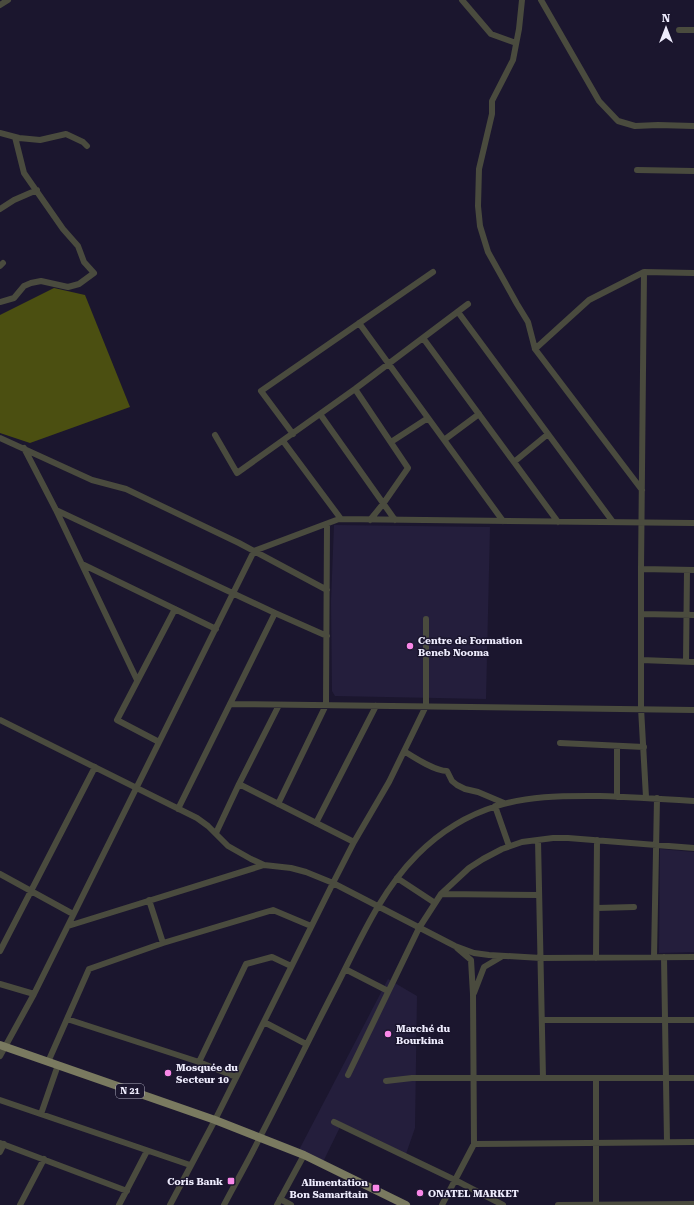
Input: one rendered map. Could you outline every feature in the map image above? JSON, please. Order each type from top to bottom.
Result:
[{"type":"main road","name":"N 21","points":[[2,1046],[215,1120],[304,1155],[406,1205]]},
{"type":"street","points":[[0,5],[8,0]]},
{"type":"street","points":[[462,0],[491,34],[516,43]]},
{"type":"street","points":[[522,0],[513,60],[492,101],[492,114],[479,169],[478,206],[480,226],[488,252],[528,322],[535,349],[642,490]]},
{"type":"street","points":[[541,0],[599,101],[618,121],[635,126],[694,126]]},
{"type":"street","points":[[679,30],[694,30]]},
{"type":"street","points":[[0,133],[15,137],[40,140],[66,134],[83,142],[87,146]]},
{"type":"street","points":[[0,302],[14,298],[24,286],[31,283],[41,281],[68,287],[79,284],[94,273],[84,262],[78,246],[63,229],[24,173],[15,137]]},
{"type":"street","points":[[637,170],[694,171]]},
{"type":"street","points":[[0,209],[14,200],[37,190]]},
{"type":"street","points":[[293,434],[261,391],[433,272]]},
{"type":"street","points":[[535,349],[589,300],[644,272],[694,273]]},
{"type":"street","points":[[644,272],[641,522],[641,708],[646,797]]},
{"type":"street","points":[[215,435],[236,473],[355,389],[468,304]]},
{"type":"street","points":[[458,312],[612,522]]},
{"type":"street","points":[[359,323],[503,521]]},
{"type":"street","points":[[423,338],[558,522]]},
{"type":"street","points":[[355,389],[408,468],[370,520]]},
{"type":"street","points":[[320,414],[395,520]]},
{"type":"street","points":[[444,440],[479,414]]},
{"type":"street","points":[[391,442],[428,418]]},
{"type":"street","points":[[514,462],[548,434]]},
{"type":"street","points":[[0,438],[92,480],[126,489],[239,543],[327,590]]},
{"type":"street","points":[[283,441],[341,520]]},
{"type":"street","points":[[24,448],[56,510],[137,680]]},
{"type":"street","points":[[56,510],[233,594],[327,636]]},
{"type":"street","points":[[0,1056],[2,1046],[34,994],[254,551],[341,520],[694,523]]},
{"type":"street","points":[[278,804],[326,705],[327,524]]},
{"type":"street","points":[[82,564],[216,629]]},
{"type":"street","points":[[641,569],[691,570],[686,614],[686,661]]},
{"type":"street","points":[[159,742],[117,720],[175,609]]},
{"type":"street","points":[[178,809],[275,613]]},
{"type":"street","points":[[641,614],[694,615]]},
{"type":"street","points":[[170,1205],[215,1120],[354,842],[389,782],[426,706],[426,619]]},
{"type":"street","points":[[641,660],[694,662]]},
{"type":"street","points":[[230,704],[641,708],[694,710]]},
{"type":"street","points":[[216,833],[279,705]]},
{"type":"street","points":[[316,823],[376,706]]},
{"type":"street","points":[[0,720],[197,818],[216,833],[228,846],[251,859],[264,865],[291,868],[306,872],[333,883],[455,946],[474,953],[541,958],[694,957]]},
{"type":"street","points":[[560,743],[644,747]]},
{"type":"street","points":[[617,746],[617,797]]},
{"type":"street","points":[[404,751],[435,769],[447,771],[452,781],[456,785],[504,803]]},
{"type":"street","points":[[0,951],[95,767]]},
{"type":"street","points":[[239,784],[354,842]]},
{"type":"street","points":[[224,1205],[260,1138],[306,1044],[378,906],[397,878],[417,855],[449,828],[470,816],[504,803],[557,795],[646,797],[694,801]]},
{"type":"street","points":[[654,957],[656,798]]},
{"type":"street","points":[[495,806],[509,846]]},
{"type":"street","points":[[348,1075],[419,928],[441,894],[469,868],[482,859],[509,846],[522,842],[568,838],[694,848]]},
{"type":"street","points":[[538,840],[543,1078]]},
{"type":"street","points":[[596,958],[597,840]]},
{"type":"street","points":[[68,926],[264,865]]},
{"type":"street","points":[[0,874],[73,914]]},
{"type":"street","points":[[397,878],[435,903]]},
{"type":"street","points":[[441,894],[540,895]]},
{"type":"street","points":[[149,900],[163,943]]},
{"type":"street","points":[[597,908],[634,907]]},
{"type":"street","points":[[48,1062],[89,969],[163,943],[273,910],[312,926]]},
{"type":"street","points":[[442,1205],[474,1144],[473,994],[471,960],[455,946]]},
{"type":"street","points":[[473,994],[484,968],[501,956]]},
{"type":"street","points":[[200,1062],[246,964],[272,957],[291,966]]},
{"type":"street","points":[[664,957],[667,1142]]},
{"type":"street","points":[[345,969],[388,991]]},
{"type":"street","points":[[0,984],[34,994]]},
{"type":"street","points":[[67,1019],[200,1062],[236,1077]]},
{"type":"street","points":[[542,1020],[694,1020]]},
{"type":"street","points":[[264,1022],[306,1044]]},
{"type":"street","points":[[41,1114],[58,1065]]},
{"type":"street","points":[[386,1081],[412,1078],[694,1078]]},
{"type":"street","points":[[596,1078],[596,1205]]},
{"type":"street","points":[[0,1100],[190,1166]]},
{"type":"street","points":[[334,1122],[455,1180],[503,1205]]},
{"type":"street","points":[[474,1144],[694,1142]]},
{"type":"street","points":[[0,1152],[2,1143],[126,1191]]},
{"type":"street","points":[[119,1205],[147,1151]]},
{"type":"street","points":[[291,1205],[278,1202],[304,1155]]},
{"type":"street","points":[[20,1205],[44,1159]]},
{"type":"street","points":[[558,1205],[694,1204]]},
{"type":"shaded area","name":"Centre de Formation Beneb Nooma","points":[[334,525],[490,527],[486,699],[335,696],[332,691],[331,601]]},
{"type":"shaded area","points":[[660,849],[694,852],[694,952],[659,953]]},
{"type":"shaded area","name":"Marché du Bourkina","points":[[388,979],[417,996],[415,1128],[406,1154],[342,1123],[323,1162],[299,1150]]},
{"type":"green space","points":[[54,288],[85,295],[130,407],[30,443],[0,433],[0,315]]},
{"type":"place","name":"Centre de Formation Beneb Nooma","points":[[410,646]]},
{"type":"place","name":"Marché du Bourkina","points":[[388,1034]]},
{"type":"place","name":"Mosquée du Secteur 10","points":[[168,1073]]},
{"type":"place","name":"Coris Bank","points":[[231,1181]]},
{"type":"place","name":"Alimentation Bon Samaritain","points":[[376,1188]]},
{"type":"place","name":"ONATEL MARKET","points":[[420,1193]]}]
